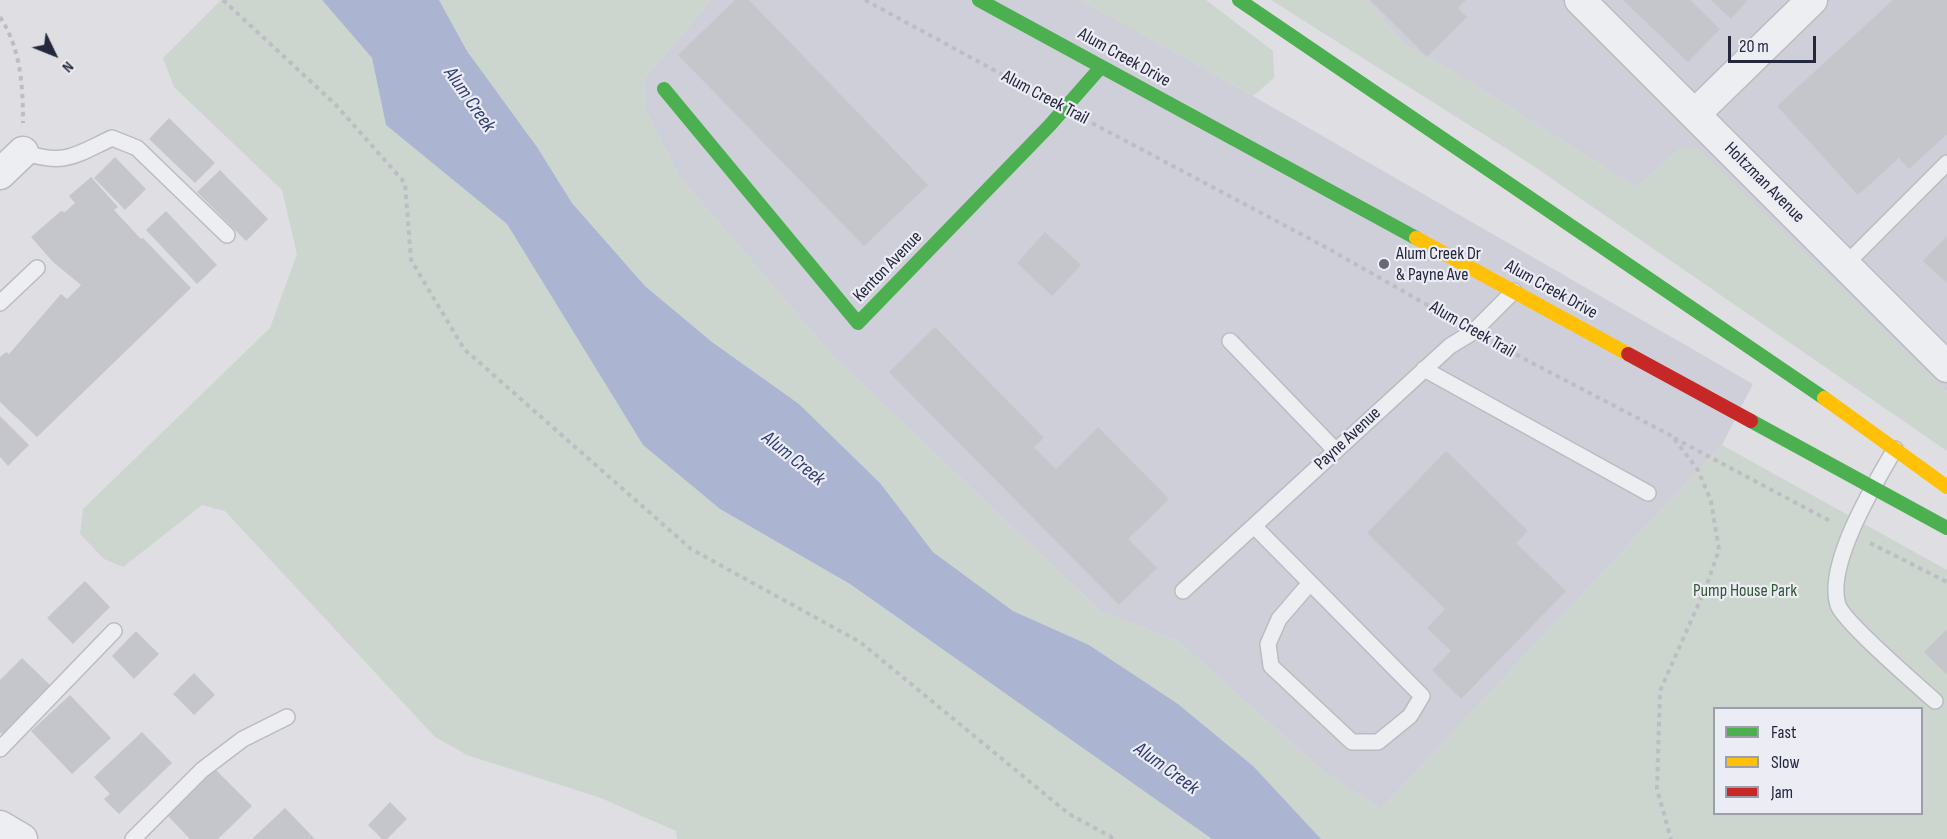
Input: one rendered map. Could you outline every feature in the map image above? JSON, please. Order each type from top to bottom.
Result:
[{"type":"main road","name":"Alum Creek Drive","points":[[979,0],[1947,528]]},
{"type":"main road","points":[[1239,0],[1698,312],[1947,487]]},
{"type":"main road","name":"Kenton Avenue","points":[[664,89],[858,323],[1065,109],[1101,67]]},
{"type":"street","name":"Holtzman Avenue","points":[[1580,0],[1696,113],[1947,367]]},
{"type":"street","points":[[1696,113],[1812,0]]},
{"type":"street","points":[[0,174],[22,152]]},
{"type":"street","points":[[0,826],[22,839]]},
{"type":"lane","points":[[22,152],[46,160],[67,159],[112,138],[137,148],[227,235]]},
{"type":"lane","points":[[1845,265],[1947,163]]},
{"type":"lane","points":[[0,303],[37,268]]},
{"type":"lane","name":"Payne Avenue","points":[[1183,591],[1424,369],[1450,346],[1473,332],[1514,291]]},
{"type":"lane","points":[[1230,341],[1336,451]]},
{"type":"lane","points":[[1424,369],[1648,493]]},
{"type":"lane","points":[[1895,449],[1872,486],[1837,571],[1838,605],[1860,632],[1935,701]]},
{"type":"lane","points":[[1254,526],[1310,582],[1422,696],[1410,716],[1378,742],[1352,742],[1271,666],[1268,644],[1280,619],[1310,582]]},
{"type":"lane","points":[[0,749],[114,631]]},
{"type":"lane","points":[[133,839],[202,770],[243,739],[287,717]]},
{"type":"path","points":[[223,0],[336,104],[405,183],[411,260],[464,349],[691,549],[860,642],[1069,814],[1115,839]]},
{"type":"path","name":"Alum Creek Trail","points":[[865,0],[1329,249],[1582,392],[1672,436],[1698,470],[1711,501],[1719,550],[1706,586],[1660,692],[1657,789],[1671,839]]},
{"type":"path","points":[[0,17],[9,30],[23,79],[22,152]]},
{"type":"path","points":[[1672,436],[1947,582]]},
{"type":"shaded area","points":[[711,0],[1081,0],[1253,96],[1753,384],[1722,445],[1381,809],[1324,772],[1178,641],[1100,611],[832,355],[679,176],[645,110],[644,79]]},
{"type":"shaded area","points":[[1366,0],[1947,0],[1947,392],[1696,147],[1680,149],[1636,187],[1454,72],[1406,46]]},
{"type":"green space","points":[[221,0],[322,0],[372,58],[386,125],[507,224],[643,445],[720,509],[850,584],[1212,839],[677,839],[676,831],[601,798],[467,755],[435,737],[225,511],[202,505],[123,567],[104,559],[80,534],[83,509],[270,328],[297,254],[282,190],[174,87],[163,58]]},
{"type":"green space","name":"Pump House Park","points":[[439,0],[711,0],[644,79],[645,110],[679,176],[832,355],[1100,611],[1178,641],[1324,772],[1381,809],[1722,445],[1947,570],[1947,839],[1321,839],[1252,766],[1178,704],[1089,645],[1013,611],[933,552],[880,483],[799,404],[712,342],[645,286],[572,203],[537,147],[467,51]]},
{"type":"green space","points":[[1081,0],[1206,0],[1273,51],[1274,78],[1253,96]]},
{"type":"green space","points":[[1271,0],[1366,0],[1406,46],[1454,72],[1636,187],[1680,149],[1696,146],[1947,392],[1947,451],[1526,161]]},
{"type":"water","name":"Alum Creek","points":[[322,0],[439,0],[467,51],[537,147],[572,203],[645,286],[712,342],[799,404],[880,483],[933,552],[1013,611],[1089,645],[1178,704],[1253,766],[1321,839],[1212,839],[850,584],[720,509],[643,445],[507,224],[386,125],[372,58]]},
{"type":"building","points":[[735,0],[749,0],[928,185],[864,246],[678,55]]},
{"type":"building","points":[[1370,0],[1466,0],[1458,8],[1467,17],[1427,57]]},
{"type":"building","points":[[1623,0],[1690,0],[1720,29],[1688,62]]},
{"type":"building","points":[[1711,0],[1745,0],[1747,1],[1731,19]]},
{"type":"building","points":[[1893,0],[1947,0],[1947,134],[1909,169],[1899,158],[1858,195],[1777,106]]},
{"type":"building","points":[[169,118],[215,163],[195,183],[149,139]]},
{"type":"building","points":[[115,157],[146,189],[125,210],[94,178]]},
{"type":"building","points":[[220,170],[268,219],[246,241],[197,192]]},
{"type":"building","points":[[91,177],[118,207],[114,210],[191,288],[37,437],[0,402],[0,357],[6,352],[9,354],[61,294],[67,299],[81,285],[53,262],[31,237],[61,211],[65,212],[75,203],[69,196]]},
{"type":"building","points":[[166,211],[217,265],[197,284],[146,230]]},
{"type":"building","points":[[1045,232],[1081,265],[1052,296],[1017,263]]},
{"type":"building","points":[[1947,236],[1947,283],[1923,261]]},
{"type":"building","points":[[935,327],[1044,438],[1034,447],[1056,469],[1098,427],[1169,499],[1128,539],[1157,568],[1119,605],[889,372]]},
{"type":"building","points":[[0,416],[29,445],[8,466],[0,457]]},
{"type":"building","points":[[1446,451],[1528,531],[1516,543],[1566,591],[1461,699],[1432,670],[1451,651],[1427,628],[1445,609],[1367,533]]},
{"type":"building","points":[[85,581],[110,607],[73,644],[47,618]]},
{"type":"building","points":[[1947,629],[1947,675],[1924,652]]},
{"type":"building","points":[[136,631],[159,654],[134,679],[112,656]]},
{"type":"building","points":[[22,658],[51,686],[4,733],[0,733],[0,680]]},
{"type":"building","points":[[194,673],[215,695],[194,715],[173,694]]},
{"type":"building","points":[[70,695],[111,738],[72,774],[31,731]]},
{"type":"building","points":[[142,732],[172,763],[119,814],[104,799],[110,794],[94,777]]},
{"type":"building","points":[[215,769],[252,806],[218,839],[190,839],[167,815]]},
{"type":"building","points":[[390,802],[407,819],[387,839],[382,839],[368,825]]},
{"type":"building","points":[[285,808],[315,839],[252,839]]},
{"type":"traffic: fast","points":[[979,0],[1416,238]]},
{"type":"traffic: fast","points":[[1239,0],[1824,398]]},
{"type":"traffic: fast","points":[[664,89],[858,323],[1050,125],[1101,67]]},
{"type":"traffic: fast","points":[[1751,421],[1947,528]]},
{"type":"traffic: slow","points":[[1416,238],[1628,354]]},
{"type":"traffic: slow","points":[[1824,398],[1947,487]]},
{"type":"traffic: jam","points":[[1628,354],[1751,421]]},
{"type":"place","name":"Alum Creek Dr & Payne Ave","points":[[1384,264]]}]
